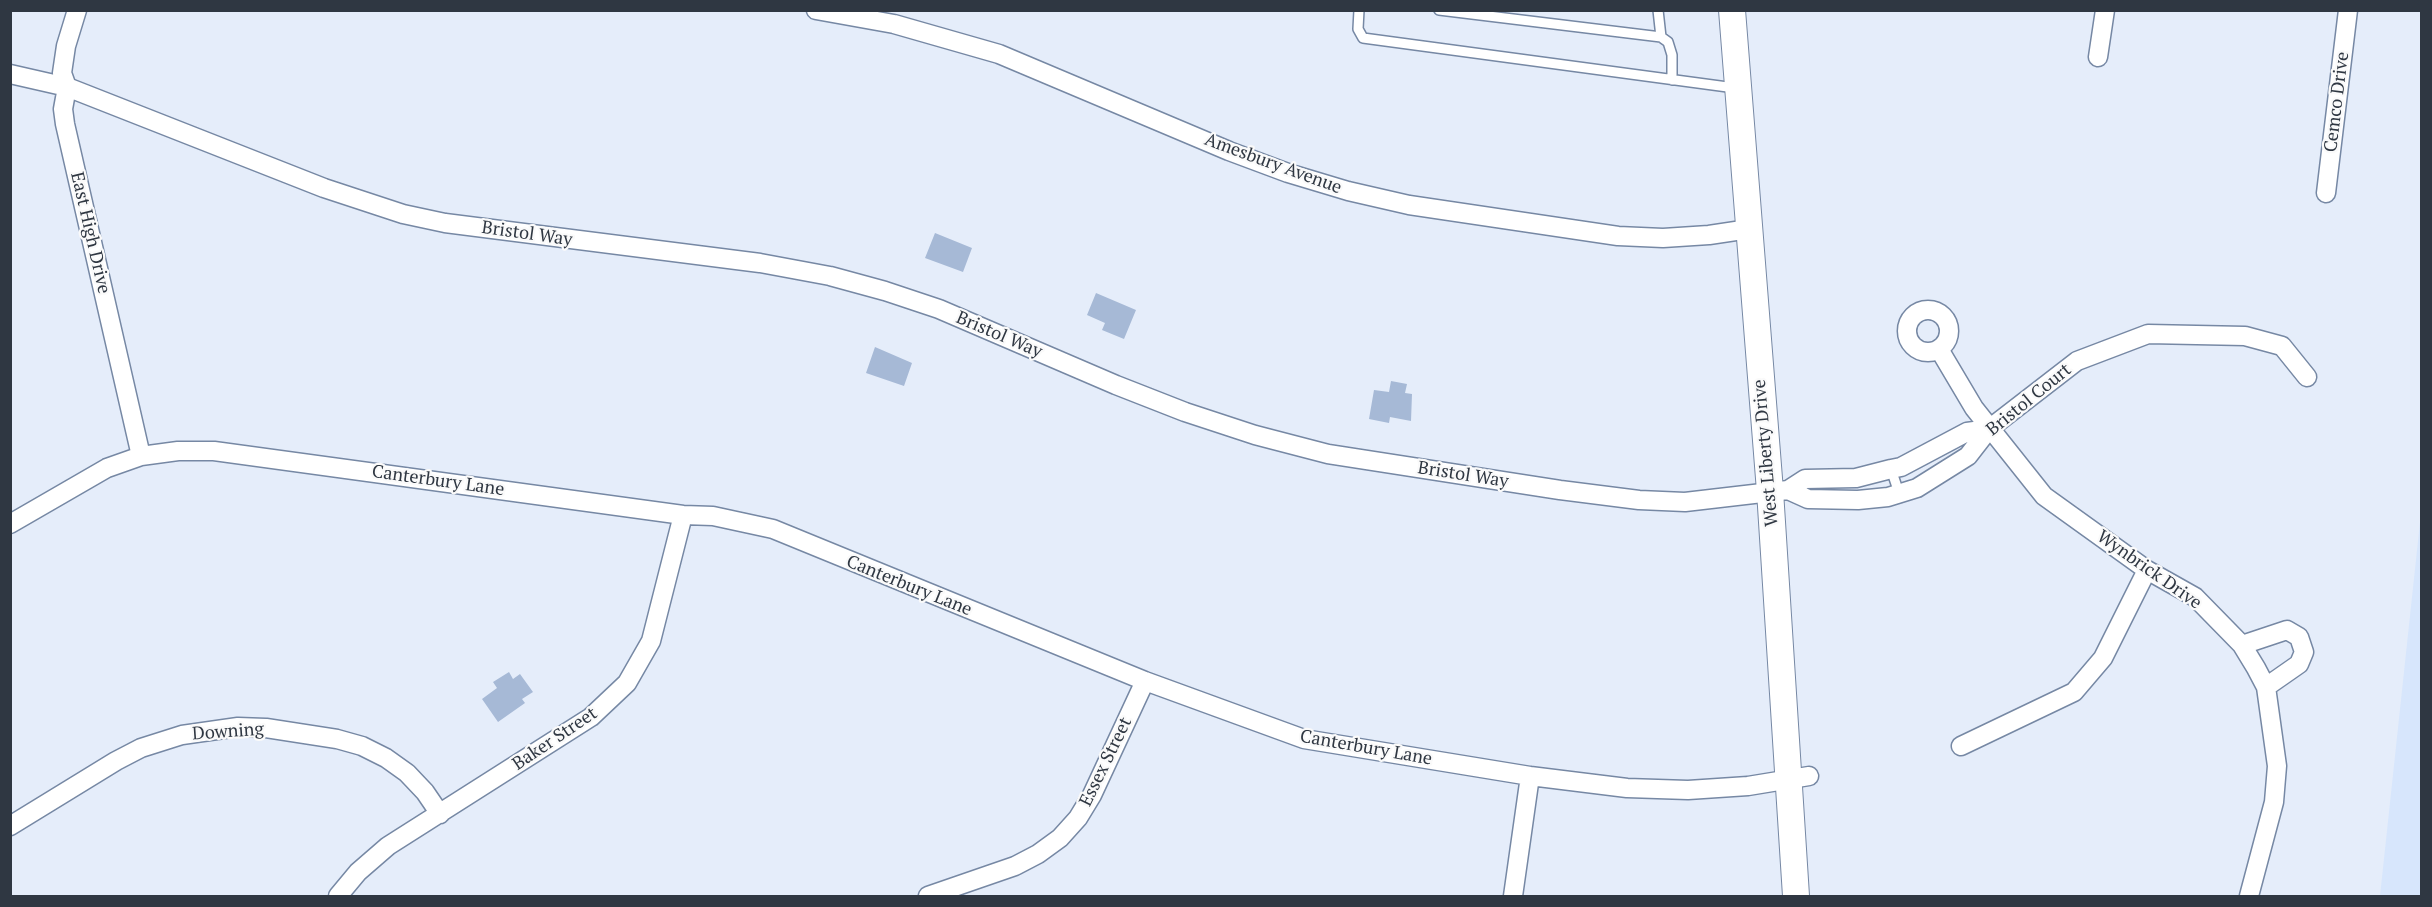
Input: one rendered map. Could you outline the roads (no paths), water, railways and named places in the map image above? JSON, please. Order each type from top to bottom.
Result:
[{"type":"main road","name":"West Liberty Drive","points":[[1732,10],[1749,229],[1779,491],[1799,778],[1796,897]]},
{"type":"street","name":"East High Drive","points":[[77,10],[66,46],[62,73],[67,87],[63,109],[65,124],[141,456]]},
{"type":"street","name":"Amesbury Avenue","points":[[816,10],[894,24],[999,54],[1239,155],[1288,173],[1368,196],[1410,205],[1618,236],[1686,237],[1749,229]]},
{"type":"street","points":[[2098,57],[2105,10]]},
{"type":"street","name":"Cemco Drive","points":[[2326,193],[2348,10]]},
{"type":"street","name":"Bristol Way","points":[[10,74],[67,87],[324,188],[404,214],[445,223],[760,263],[830,276],[885,291],[939,309],[1116,386],[1185,412],[1255,435],[1328,454],[1639,500],[1685,501],[1779,491],[1805,479],[1856,478],[1891,469],[1937,449],[1967,432],[1989,429]]},
{"type":"street","name":"Bristol Court","points":[[1779,491],[1808,499],[1858,500],[1917,488],[1968,456],[1989,429],[2077,361],[2148,334],[2245,336],[2282,346],[2307,376]]},
{"type":"street","name":"Wynbrick Drive","points":[[1939,349],[1956,381],[1989,429],[2044,496],[2147,570],[2195,597],[2242,645],[2266,687],[2277,766],[2274,802],[2249,897]]},
{"type":"street","name":"Canterbury Lane","points":[[10,524],[99,472],[141,456],[178,451],[214,451],[683,515],[743,521],[773,529],[1145,681],[1304,739],[1530,776],[1627,788],[1688,790],[1799,778]]},
{"type":"street","name":"Baker Street","points":[[338,897],[358,872],[388,846],[591,717],[627,683],[651,641],[683,515]]},
{"type":"street","points":[[1961,746],[2074,692],[2103,658],[2147,570]]},
{"type":"street","points":[[2242,645],[2287,630],[2299,637],[2304,652],[2299,664],[2266,687]]},
{"type":"street","name":"Essex Street","points":[[928,897],[1015,867],[1060,838],[1092,795],[1145,681]]},
{"type":"street","name":"Downing","points":[[10,826],[141,748],[182,735],[238,727],[278,730],[337,739],[362,746],[386,758],[407,773],[425,792],[440,814]]},
{"type":"street","points":[[1513,897],[1530,776]]},
{"type":"lane","points":[[1439,10],[1661,37],[1668,42],[1670,48],[1672,80]]},
{"type":"lane","points":[[1658,10],[1661,37]]},
{"type":"lane","points":[[1358,11],[1358,29],[1363,38],[1738,88]]},
{"type":"lane","points":[[1937,449],[1948,469]]},
{"type":"lane","points":[[1891,469],[1899,493]]},
{"type":"lane","points":[[1856,478],[1858,500]]}]
